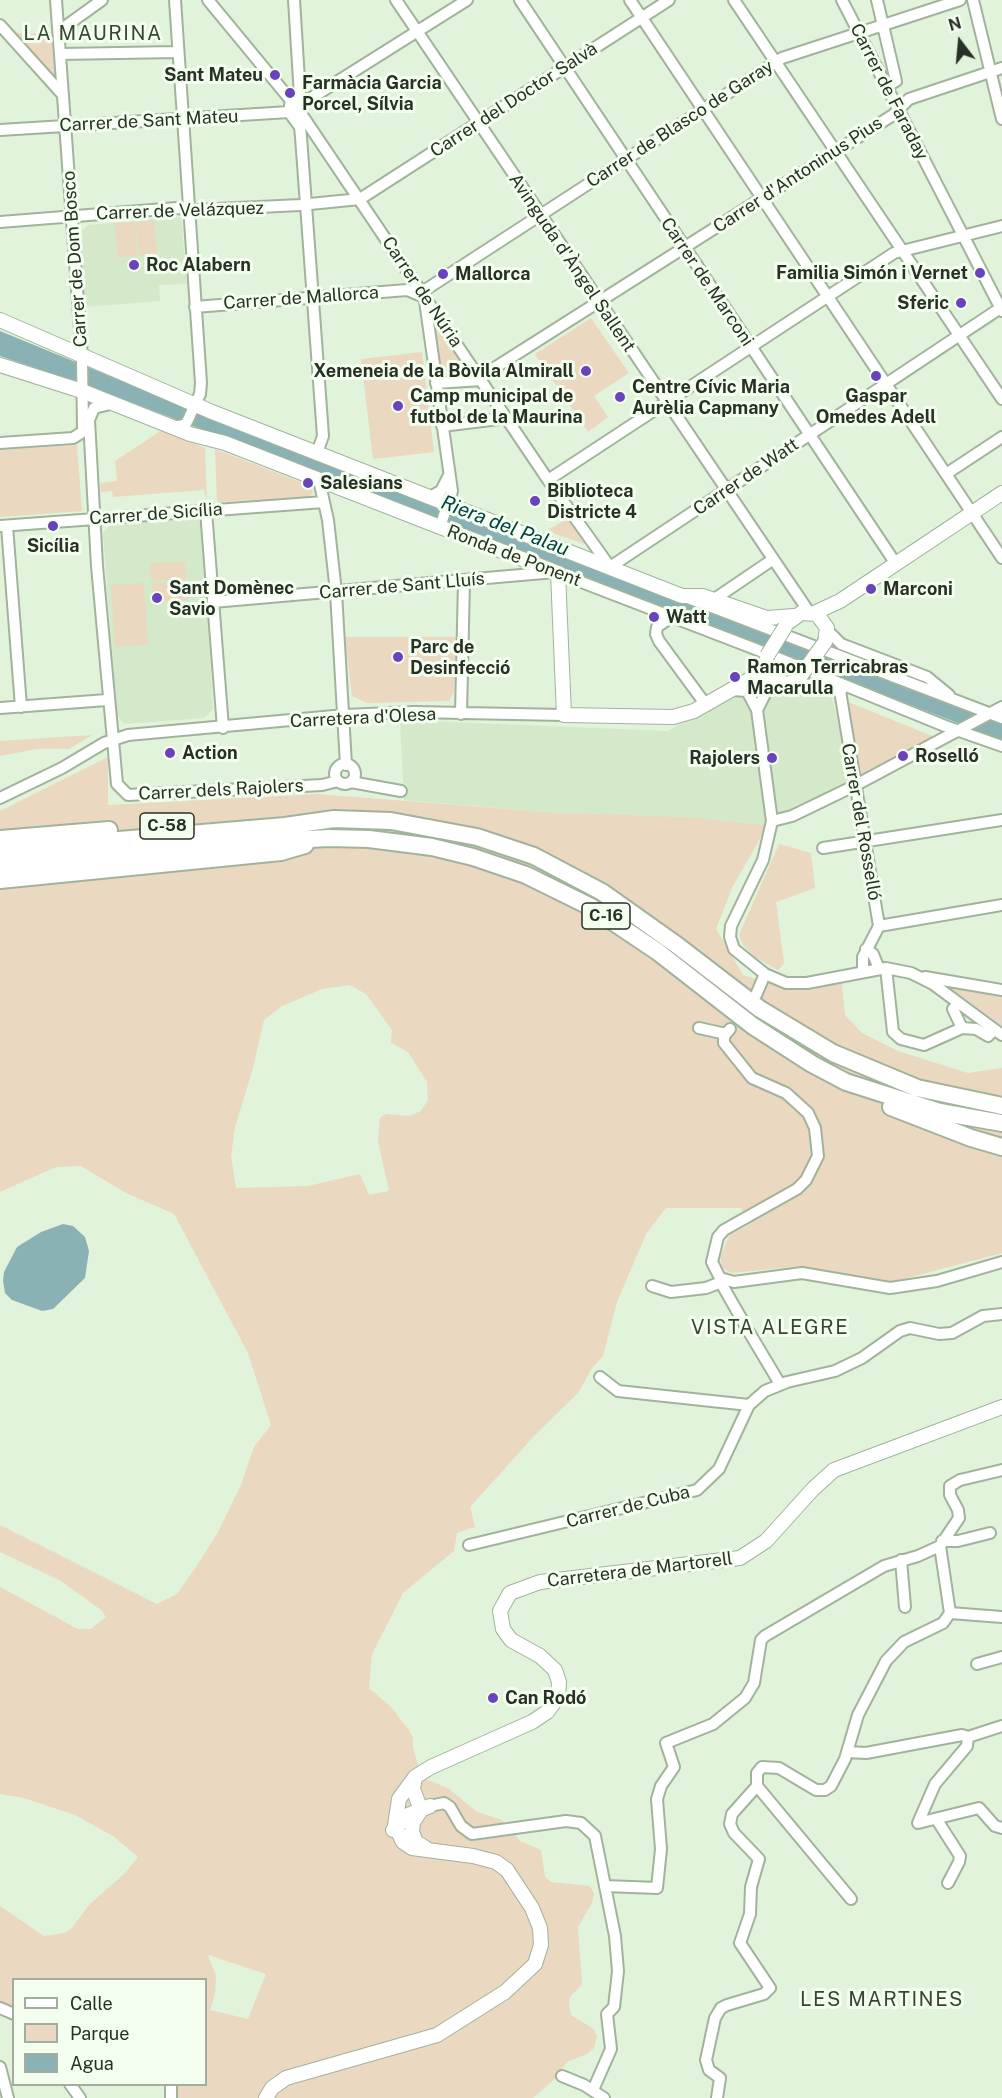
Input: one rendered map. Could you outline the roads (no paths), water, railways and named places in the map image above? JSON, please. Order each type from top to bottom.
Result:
[{"type":"highway","name":"C-58","points":[[0,839],[279,818],[334,819]]},
{"type":"highway","name":"C-16","points":[[0,850],[285,826],[334,819],[391,821],[477,837],[534,856],[615,899],[760,1009],[833,1053],[908,1084],[976,1103],[1002,1106]]},
{"type":"highway","name":"C-16","points":[[1,877],[218,844],[329,838],[369,839],[432,847],[473,857],[555,887],[616,922],[753,1026],[812,1064],[846,1082],[930,1109],[1002,1124]]},
{"type":"highway","points":[[846,1082],[874,1099],[913,1117],[1002,1147]]},
{"type":"main road","name":"Ronda de Ponent","points":[[0,320],[194,406],[682,596],[703,596],[767,618],[791,620],[811,612]]},
{"type":"main road","name":"Ronda de Ponent","points":[[0,365],[180,426],[557,573]]},
{"type":"main road","points":[[811,612],[840,601],[1002,494]]},
{"type":"main road","points":[[557,573],[564,715]]},
{"type":"main road","points":[[791,620],[771,671],[802,674],[826,633],[840,601]]},
{"type":"main road","points":[[811,612],[824,620],[826,633]]},
{"type":"main road","name":"Carretera d'Olesa","points":[[564,715],[673,717],[689,713],[752,678],[771,671]]},
{"type":"main road","name":"Carretera de Martorell","points":[[406,1854],[391,1840],[387,1819],[392,1793],[412,1774],[442,1753],[500,1735],[548,1712],[553,1706],[559,1689],[557,1676],[549,1662],[512,1640],[503,1629],[500,1611],[510,1593],[540,1582],[740,1558],[766,1541],[834,1470],[852,1461],[1002,1407]]},
{"type":"main road","name":"Carretera de Martorell","points":[[936,1432],[943,1433],[1002,1414]]},
{"type":"main road","points":[[412,1774],[402,1785],[402,1793],[395,1811],[393,1834],[406,1854],[432,1859],[473,1862],[484,1859]]},
{"type":"main road","points":[[412,1774],[413,1789],[421,1806]]},
{"type":"main road","points":[[402,1793],[407,1805],[421,1806]]},
{"type":"main road","points":[[395,1825],[421,1806]]},
{"type":"main road","points":[[421,1806],[413,1822],[414,1837],[420,1845],[435,1851]]},
{"type":"main road","points":[[266,2098],[272,2088],[286,2078],[437,2035],[487,2006],[528,1973],[535,1964],[542,1945],[537,1920],[507,1870],[484,1859],[408,1846],[398,1835],[395,1825]]},
{"type":"street","name":"Carrer de Dom Bosco","points":[[56,0],[82,357],[84,431],[90,511],[93,518]]},
{"type":"street","points":[[59,31],[102,0]]},
{"type":"street","points":[[175,0],[181,120],[190,209],[201,383],[200,394],[180,426]]},
{"type":"street","name":"Carrer de Núria","points":[[207,0],[316,136],[548,480],[610,567]]},
{"type":"street","points":[[293,107],[300,96],[294,0]]},
{"type":"street","name":"Avinguda d'Àngel Sallent","points":[[396,0],[772,560],[811,612]]},
{"type":"street","points":[[293,107],[467,0]]},
{"type":"street","name":"Carrer de Marconi","points":[[520,0],[896,564]]},
{"type":"street","points":[[630,0],[1002,558]]},
{"type":"street","name":"Carrer del Doctor Salvà","points":[[360,199],[669,0]]},
{"type":"street","points":[[734,0],[1002,399]]},
{"type":"street","name":"Carrer de Faraday","points":[[842,0],[1002,309]]},
{"type":"street","points":[[877,0],[896,81],[886,87]]},
{"type":"street","name":"Carrer de Blasco de Garay","points":[[423,295],[540,215],[782,58],[960,0]]},
{"type":"street","points":[[973,0],[1002,119]]},
{"type":"street","points":[[2,30],[63,94]]},
{"type":"street","points":[[60,54],[177,52]]},
{"type":"street","name":"Carrer d'Antoninus Pius","points":[[481,380],[485,374],[893,115],[909,99],[1002,68]]},
{"type":"street","points":[[293,107],[301,137],[323,436],[317,453]]},
{"type":"street","name":"Carrer de Sant Mateu","points":[[0,130],[181,120],[293,107]]},
{"type":"street","points":[[301,137],[316,136]]},
{"type":"street","name":"Carrer de Velázquez","points":[[0,222],[190,209],[306,205],[360,199]]},
{"type":"street","points":[[548,480],[750,346],[902,249],[1002,225]]},
{"type":"street","points":[[407,290],[412,279]]},
{"type":"street","name":"Carrer de Mallorca","points":[[195,307],[407,290],[423,295]]},
{"type":"street","points":[[423,295],[448,477],[452,491],[440,526]]},
{"type":"street","name":"Carrer de Watt","points":[[610,567],[726,492],[886,383],[1002,309]]},
{"type":"street","points":[[436,383],[481,380]]},
{"type":"street","name":"Carrer de Dom Bosco","points":[[110,404],[94,408],[89,420],[95,509],[93,518],[113,739]]},
{"type":"street","points":[[442,426],[507,418]]},
{"type":"street","points":[[0,443],[73,438],[84,431]]},
{"type":"street","points":[[945,474],[1002,437]]},
{"type":"street","points":[[430,497],[441,491],[448,477]]},
{"type":"street","points":[[319,480],[336,591],[345,715],[346,765]]},
{"type":"street","points":[[312,502],[319,493],[319,480]]},
{"type":"street","name":"Carrer de Sicília","points":[[3,526],[324,502]]},
{"type":"street","points":[[206,511],[223,728]]},
{"type":"street","points":[[3,526],[21,707]]},
{"type":"street","points":[[714,600],[772,560]]},
{"type":"street","name":"Carrer de Sant Lluís","points":[[213,602],[557,573]]},
{"type":"street","name":"Ronda de Ponent","points":[[557,573],[758,650],[945,726]]},
{"type":"street","points":[[461,714],[464,581]]},
{"type":"street","name":"Avinguda d'Àngel Sallent","points":[[789,585],[791,620]]},
{"type":"street","name":"Ronda de Ponent","points":[[682,596],[951,698],[987,715],[1002,718]]},
{"type":"street","points":[[670,618],[657,627],[658,641],[705,705]]},
{"type":"street","name":"Ronda de Ponent","points":[[826,633],[841,644],[927,677],[951,698]]},
{"type":"street","points":[[756,705],[771,671]]},
{"type":"street","points":[[756,705],[766,692],[771,671]]},
{"type":"street","name":"Ronda de Ponent","points":[[771,671],[840,691],[926,724],[963,729],[1002,746]]},
{"type":"street","points":[[732,689],[747,691],[756,705],[772,821],[764,860],[732,922],[729,937],[736,953],[780,982],[798,984],[882,968],[1002,990]]},
{"type":"street","name":"Carrer del Rosselló","points":[[840,691],[879,926],[863,957],[863,972]]},
{"type":"street","points":[[0,708],[108,700]]},
{"type":"street","points":[[772,821],[792,816],[854,786],[1002,707]]},
{"type":"street","name":"Carretera d'Olesa","points":[[0,798],[39,780],[113,739],[345,715],[564,715]]},
{"type":"street","name":"Carrer dels Rajolers","points":[[113,739],[117,784],[128,795],[322,785],[338,781]]},
{"type":"street","points":[[346,765],[336,770],[338,781],[344,784],[351,782],[401,791]]},
{"type":"street","points":[[346,765],[352,768],[355,774],[351,782]]},
{"type":"street","points":[[823,848],[1002,820]]},
{"type":"street","points":[[879,926],[1002,905]]},
{"type":"street","points":[[866,949],[873,954],[882,968],[893,1032],[901,1040],[924,1045],[962,1028],[976,1029],[988,1036],[998,1033]]},
{"type":"street","points":[[756,995],[765,974]]},
{"type":"street","points":[[918,976],[959,1003],[998,1033]]},
{"type":"street","points":[[959,1003],[953,1009],[962,1028]]},
{"type":"street","points":[[699,1028],[728,1031],[724,1044],[752,1078],[786,1093],[808,1113],[815,1128],[819,1156],[806,1180],[797,1189],[724,1230],[718,1238],[712,1262],[747,1329],[780,1384]]},
{"type":"street","points":[[652,1286],[671,1292],[706,1288],[723,1282],[802,1274],[890,1288],[938,1281],[1002,1262]]},
{"type":"street","name":"Carrer de Cuba","points":[[469,1545],[697,1490],[719,1469],[749,1405],[765,1391],[780,1384],[836,1371],[861,1358],[900,1331],[910,1328],[939,1334],[952,1333],[983,1316],[1002,1314]]},
{"type":"street","points":[[600,1377],[611,1388],[618,1390],[749,1405]]},
{"type":"street","points":[[717,2098],[720,2078],[709,2070],[706,2060],[715,2018],[721,2008],[764,1994],[770,1988],[740,1943],[750,1914],[751,1887],[759,1858],[734,1833],[730,1824],[737,1807],[757,1786],[759,1769],[771,1766],[816,1790],[825,1790],[834,1782],[847,1752],[858,1715],[891,1654],[911,1638],[943,1623],[950,1613],[941,1543],[959,1518],[958,1510],[950,1495],[950,1486],[960,1480],[1002,1470]]},
{"type":"street","points":[[605,1886],[657,1888],[661,1849],[657,1799],[674,1767],[666,1743],[713,1724],[745,1698],[751,1690],[758,1668],[761,1641],[770,1631],[884,1566],[918,1556],[941,1543],[990,1533]]},
{"type":"street","points":[[901,1560],[905,1607]]},
{"type":"street","points":[[950,1613],[1002,1617]]},
{"type":"street","points":[[976,1664],[1002,1657]]},
{"type":"street","points":[[847,1752],[866,1753],[962,1735],[968,1737],[1002,1726]]},
{"type":"street","points":[[968,1737],[967,1746],[935,1784],[918,1819],[922,1823],[979,1808],[995,1826],[1002,1828]]},
{"type":"street","points":[[757,1786],[851,1899]]},
{"type":"street","points":[[421,1806],[444,1803],[450,1807],[461,1826],[472,1834],[557,1821],[581,1823],[598,1841],[618,1955],[618,1971],[614,2007],[607,2014],[611,2049],[593,2090]]},
{"type":"street","points":[[937,1820],[960,1856],[948,1883]]},
{"type":"street","points":[[0,2067],[8,2098]]},
{"type":"street","points":[[562,2076],[593,2090],[604,2098]]},
{"type":"street","points":[[71,2086],[80,2098]]},
{"type":"water","name":"Riera del Palau","points":[[0,331],[302,455],[1002,723],[1002,740],[744,641],[556,565],[99,390],[0,356]]},
{"type":"water","points":[[63,1224],[73,1226],[85,1237],[89,1251],[85,1278],[53,1309],[42,1311],[12,1300],[5,1293],[3,1281],[4,1272],[17,1247],[41,1232]]},
{"type":"place","name":"Sant Mateu","points":[[275,75]]},
{"type":"place","name":"Farmàcia Garcia Porcel, Sílvia","points":[[290,93]]},
{"type":"place","name":"Roc Alabern","points":[[134,265]]},
{"type":"place","name":"Familia Simón i Vernet","points":[[980,273]]},
{"type":"place","name":"Mallorca","points":[[443,274]]},
{"type":"place","name":"Sferic","points":[[961,303]]},
{"type":"place","name":"Xemeneia de la Bòvila Almirall","points":[[586,371]]},
{"type":"place","name":"Gaspar Omedes Adell","points":[[876,376]]},
{"type":"place","name":"Centre Cívic Maria Aurèlia Capmany","points":[[620,397]]},
{"type":"place","name":"Camp municipal de futbol de la Maurina","points":[[398,406]]},
{"type":"place","name":"Salesians","points":[[308,483]]},
{"type":"place","name":"Biblioteca Districte 4","points":[[535,501]]},
{"type":"place","name":"Sicília","points":[[53,526]]},
{"type":"place","name":"Marconi","points":[[871,589]]},
{"type":"place","name":"Sant Domènec Savio","points":[[157,598]]},
{"type":"place","name":"Watt","points":[[654,617]]},
{"type":"place","name":"Parc de Desinfecció","points":[[398,657]]},
{"type":"place","name":"Ramon Terricabras Macarulla","points":[[735,677]]},
{"type":"place","name":"Action","points":[[170,753]]},
{"type":"place","name":"Roselló","points":[[903,756]]},
{"type":"place","name":"Rajolers","points":[[772,758]]},
{"type":"place","name":"Can Rodó","points":[[493,1698]]},
{"type":"district","name":"LA MAURINA","points":[[93,34]]},
{"type":"district","name":"VISTA ALEGRE","points":[[770,1328]]},
{"type":"district","name":"LES MARTINES","points":[[882,2000]]}]
